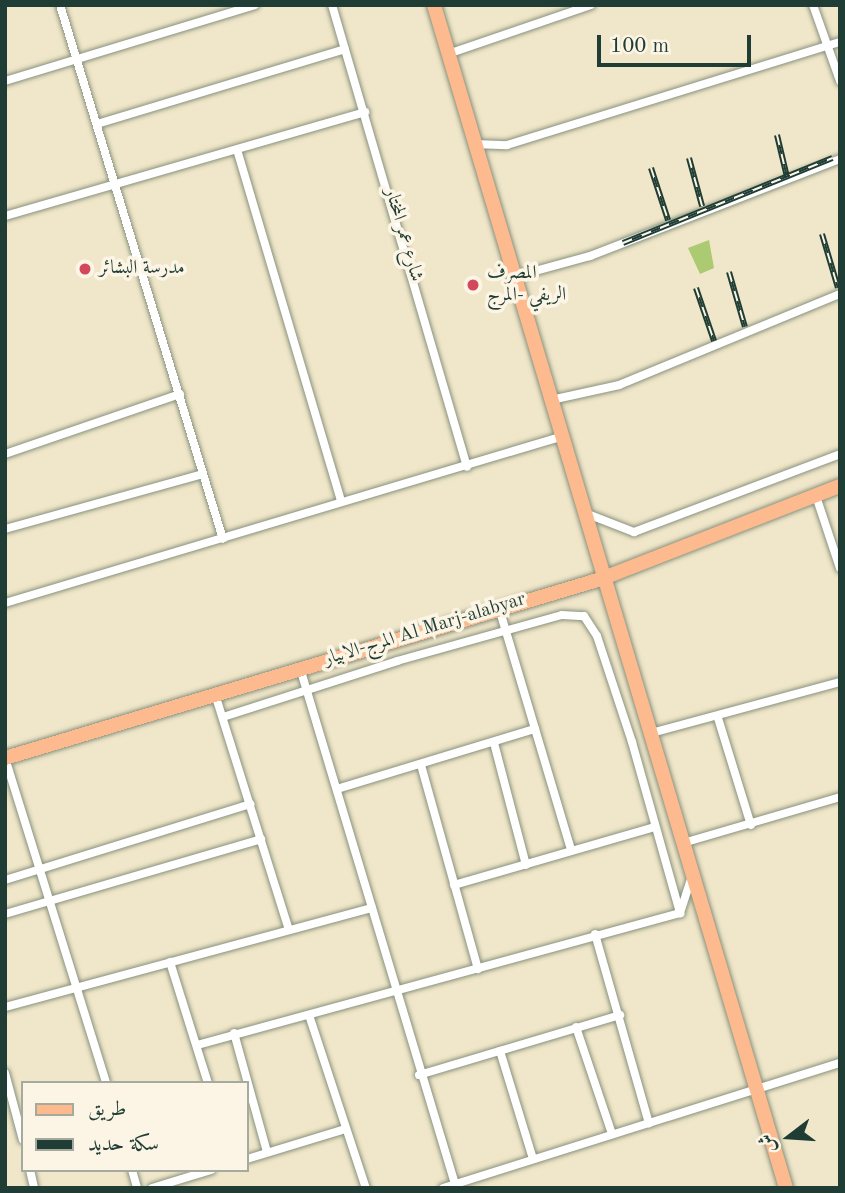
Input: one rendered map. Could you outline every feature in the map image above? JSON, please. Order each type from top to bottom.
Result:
[{"type":"main road","points":[[434,5],[560,437],[585,513],[601,579],[651,733],[786,1188]]},
{"type":"main road","name":"المرج-الابيار Al Marj-alabyar","points":[[5,758],[300,667],[601,579],[840,486]]},
{"type":"street","points":[[60,5],[223,540]]},
{"type":"street","points":[[5,81],[255,5]]},
{"type":"street","name":"شارع عمر المختار","points":[[332,5],[467,467]]},
{"type":"street","points":[[448,54],[591,5]]},
{"type":"street","points":[[813,5],[840,81]]},
{"type":"street","points":[[474,144],[507,145],[828,48],[840,42]]},
{"type":"street","points":[[97,124],[345,49]]},
{"type":"street","points":[[5,216],[238,153],[365,112]]},
{"type":"street","points":[[238,153],[341,500]]},
{"type":"street","points":[[513,277],[590,256],[840,159]]},
{"type":"street","points":[[551,400],[620,385],[840,294]]},
{"type":"street","points":[[5,454],[180,394]]},
{"type":"street","points":[[5,603],[223,540],[341,500],[467,467],[560,437]]},
{"type":"street","points":[[585,513],[634,532],[840,454]]},
{"type":"street","points":[[5,529],[203,474]]},
{"type":"street","points":[[816,496],[840,568]]},
{"type":"street","points":[[499,608],[571,850]]},
{"type":"street","points":[[223,718],[307,689],[576,613],[590,622],[680,914]]},
{"type":"street","points":[[300,667],[396,987],[419,1075],[455,1184]]},
{"type":"street","points":[[651,733],[718,718],[840,682]]},
{"type":"street","points":[[215,694],[288,927]]},
{"type":"street","points":[[718,718],[751,825]]},
{"type":"street","points":[[337,789],[535,729]]},
{"type":"street","points":[[494,743],[526,865]]},
{"type":"street","points":[[5,758],[105,1081]]},
{"type":"street","points":[[421,765],[478,969]]},
{"type":"street","points":[[683,843],[840,797]]},
{"type":"street","points":[[5,880],[251,804]]},
{"type":"street","points":[[454,885],[655,827]]},
{"type":"street","points":[[5,914],[261,839]]},
{"type":"street","points":[[680,914],[693,875]]},
{"type":"street","points":[[5,1007],[78,990],[288,927],[372,908]]},
{"type":"street","points":[[197,1045],[309,1015],[396,987],[478,969],[595,934],[680,914]]},
{"type":"street","points":[[595,934],[649,1123]]},
{"type":"street","points":[[170,962],[207,1081]]},
{"type":"street","points":[[309,1015],[342,1130],[366,1188]]},
{"type":"street","points":[[419,1075],[620,1015]]},
{"type":"street","points":[[576,1027],[612,1134]]},
{"type":"street","points":[[234,1033],[247,1081]]},
{"type":"street","points":[[500,1051],[533,1159]]},
{"type":"street","points":[[443,1188],[840,1063]]},
{"type":"street","points":[[5,1073],[9,1099],[21,1134]]},
{"type":"street","points":[[248,1083],[267,1152]]},
{"type":"street","points":[[248,1159],[342,1130]]},
{"type":"street","points":[[152,1188],[204,1172]]},
{"type":"green space","points":[[709,240],[714,268],[700,274],[688,248]]},
{"type":"railway","points":[[777,135],[787,177]]},
{"type":"railway","points":[[689,158],[702,206]]},
{"type":"railway","points":[[623,243],[832,158]]},
{"type":"railway","points":[[651,168],[668,220]]},
{"type":"railway","points":[[822,234],[838,288]]},
{"type":"railway","points":[[729,272],[745,327]]},
{"type":"railway","points":[[696,288],[714,341]]},
{"type":"place","name":"مدرسة البشائر","points":[[85,269]]},
{"type":"place","name":"المصرف الريفي -المرج","points":[[473,285]]}]
